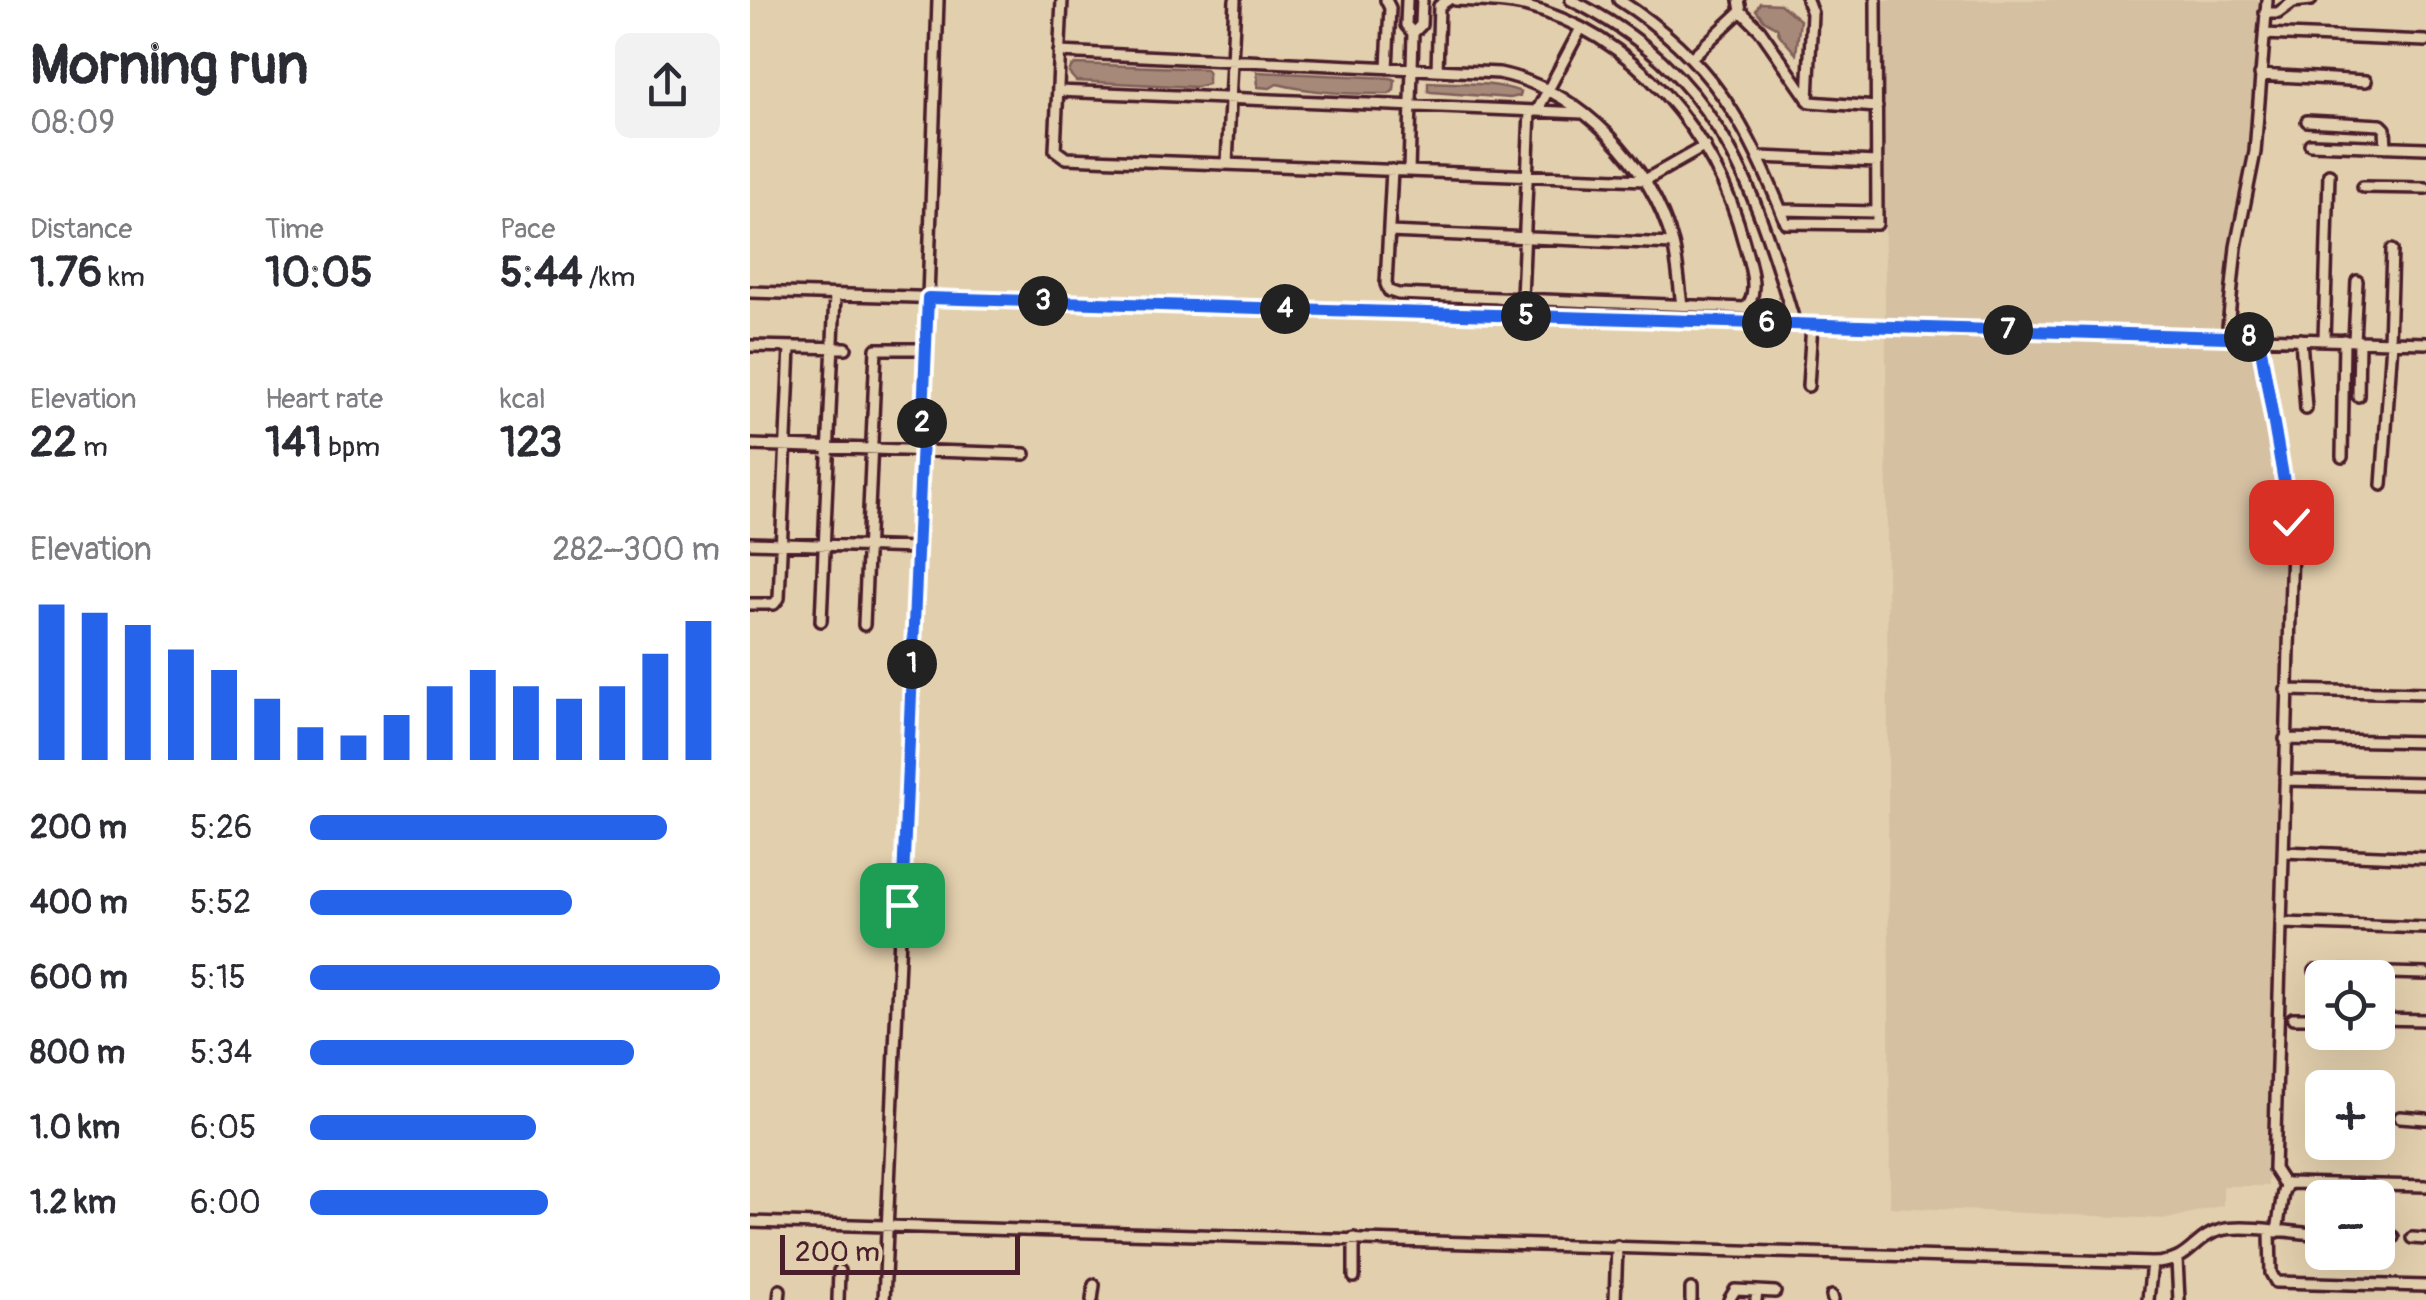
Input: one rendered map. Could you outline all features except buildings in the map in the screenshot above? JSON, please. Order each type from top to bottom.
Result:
[{"type":"street","points":[[884,1300],[938,0]]},
{"type":"street","points":[[1062,0],[1055,150],[1060,156],[1644,180],[1705,146]]},
{"type":"street","points":[[1227,164],[1236,0]]},
{"type":"street","points":[[1386,0],[1390,8],[1387,68]]},
{"type":"street","points":[[1407,0],[1406,25],[1413,33],[1409,170]]},
{"type":"street","points":[[1413,33],[1421,25],[1422,0]]},
{"type":"street","points":[[1392,170],[1386,284],[1398,294],[1744,308],[1750,304],[1753,291],[1737,214],[1705,146],[1661,90],[1629,62],[1580,30],[1530,8],[1452,0],[1438,6],[1437,70]]},
{"type":"street","points":[[1571,0],[1617,26],[1660,58],[1721,130],[1762,217],[1795,324]]},
{"type":"street","points":[[1619,0],[1692,57],[1739,116],[1786,223],[1878,224],[1876,0]]},
{"type":"street","points":[[1807,0],[1812,12]]},
{"type":"street","points":[[1808,100],[1812,12],[1816,0]]},
{"type":"street","points":[[2267,0],[2272,13]]},
{"type":"street","points":[[2227,337],[2236,248],[2255,152],[2264,34],[2272,13],[2286,4],[2311,0]]},
{"type":"street","points":[[1692,57],[1740,6],[1808,100],[1818,105],[1877,107]]},
{"type":"street","points":[[1522,298],[1534,111],[1580,30]]},
{"type":"street","points":[[2264,34],[2426,41]]},
{"type":"street","points":[[1059,52],[1498,73],[1548,91],[1585,114],[1608,135],[1644,180],[1673,244],[1682,305]]},
{"type":"street","points":[[2260,75],[2366,81]]},
{"type":"street","points":[[1058,91],[1585,114]]},
{"type":"street","points":[[2308,121],[2381,125],[2385,129],[2386,147]]},
{"type":"street","points":[[2310,144],[2426,148]]},
{"type":"street","points":[[1760,157],[1877,162]]},
{"type":"street","points":[[2324,340],[2329,174]]},
{"type":"street","points":[[2363,187],[2426,188]]},
{"type":"street","points":[[1389,232],[1673,244]]},
{"type":"street","points":[[2382,485],[2392,250]]},
{"type":"street","points":[[2342,457],[2358,281]]},
{"type":"street","points":[[750,292],[2426,343]]},
{"type":"street","points":[[821,621],[835,294]]},
{"type":"street","points":[[1808,386],[1812,324]]},
{"type":"street","points":[[2259,338],[2291,522],[2274,1169],[2286,1186]]},
{"type":"street","points":[[2301,339],[2306,409]]},
{"type":"street","points":[[2353,341],[2358,396]]},
{"type":"street","points":[[750,346],[846,348]]},
{"type":"street","points":[[750,604],[778,602],[790,347]]},
{"type":"street","points":[[864,625],[876,349],[926,349]]},
{"type":"street","points":[[750,445],[1025,454]]},
{"type":"street","points":[[750,543],[917,548]]},
{"type":"street","points":[[2286,690],[2426,693]]},
{"type":"street","points":[[2286,740],[2426,742]]},
{"type":"street","points":[[2285,780],[2426,783]]},
{"type":"street","points":[[2284,852],[2426,858]]},
{"type":"street","points":[[2283,923],[2426,928]]},
{"type":"street","points":[[2395,973],[2426,974]]},
{"type":"street","points":[[2292,1018],[2305,1018]]},
{"type":"street","points":[[2395,1019],[2426,1020]]},
{"type":"street","points":[[2400,1117],[2426,1119]]},
{"type":"street","points":[[2286,1186],[2299,1182],[2426,1186]]},
{"type":"street","points":[[2286,1186],[2273,1232],[2271,1272],[2276,1282],[2426,1286]]},
{"type":"street","points":[[750,1222],[2152,1263],[2177,1260],[2221,1230],[2305,1234]]},
{"type":"street","points":[[1354,1238],[1354,1277]]},
{"type":"street","points":[[2412,1238],[2426,1239]]},
{"type":"street","points":[[1615,1300],[1617,1246]]},
{"type":"street","points":[[2177,1260],[2178,1300]]},
{"type":"street","points":[[2148,1300],[2152,1263]]},
{"type":"street","points":[[838,1271],[838,1300]]},
{"type":"street","points":[[1092,1300],[1094,1284]]},
{"type":"street","points":[[1729,1300],[1735,1290],[1756,1296],[1775,1292]]},
{"type":"shaded area","points":[[1884,0],[2266,0],[2254,151],[2235,224],[2226,328],[1885,317]]},
{"type":"shaded area","points":[[1760,3],[1780,4],[1800,20],[1796,54],[1777,28],[1756,10]]},
{"type":"shaded area","points":[[1076,64],[1205,69],[1208,84],[1196,87],[1076,81],[1069,73]]},
{"type":"shaded area","points":[[1257,72],[1395,80],[1394,90],[1389,94],[1347,93],[1277,84],[1258,87]]},
{"type":"shaded area","points":[[1428,82],[1487,85],[1521,92],[1520,96],[1510,98],[1431,92]]},
{"type":"shaded area","points":[[1886,331],[2257,344],[2292,525],[2268,1186],[2223,1186],[2223,1205],[2167,1219],[1890,1207]]},
{"type":"route","points":[[902,905],[928,298],[2259,338],[2291,522]]}]
